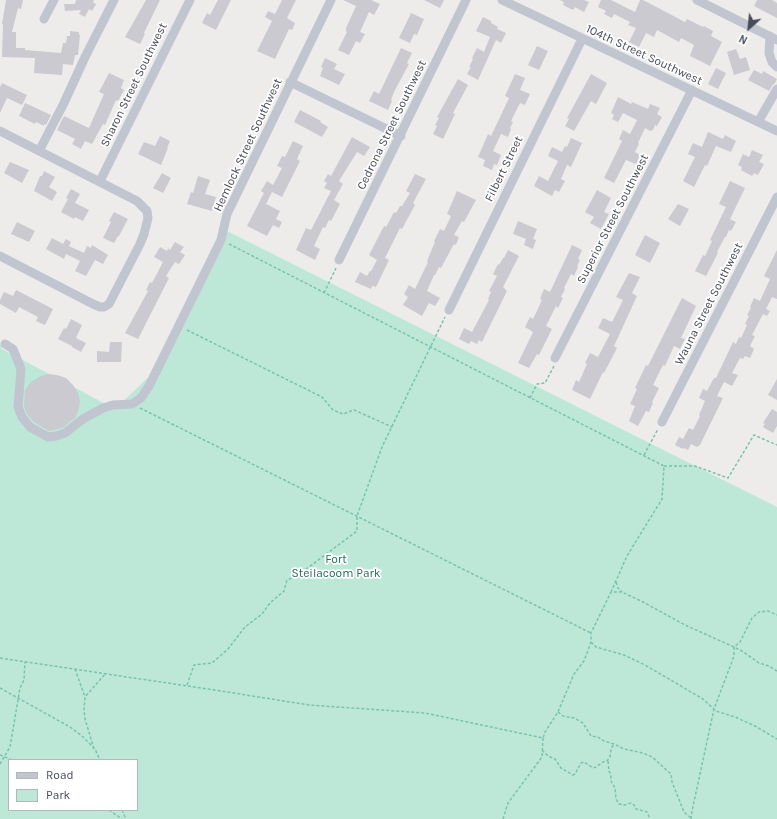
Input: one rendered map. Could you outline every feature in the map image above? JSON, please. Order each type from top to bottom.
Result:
[{"type":"street","points":[[44,19],[54,0]]},
{"type":"street","points":[[40,151],[114,0]]},
{"type":"street","name":"Sharon Street Southwest","points":[[100,181],[190,0]]},
{"type":"street","name":"Hemlock Street Southwest","points":[[132,404],[141,398],[149,386],[222,240],[227,214],[331,0]]},
{"type":"street","name":"Cedrona Street Southwest","points":[[339,260],[401,136],[466,0]]},
{"type":"street","name":"104th Street Southwest","points":[[502,0],[777,131]]},
{"type":"street","points":[[697,0],[773,38],[769,53],[772,62],[777,67]]},
{"type":"street","name":"Filbert Street","points":[[448,310],[582,39]]},
{"type":"street","points":[[290,82],[401,136]]},
{"type":"street","points":[[758,122],[777,89]]},
{"type":"street","name":"Superior Street Southwest","points":[[555,358],[692,90]]},
{"type":"street","points":[[0,131],[137,201],[147,212],[148,218],[140,244],[107,306],[100,307],[93,304],[0,256]]},
{"type":"street","name":"Wauna Street Southwest","points":[[662,422],[777,197]]},
{"type":"street","points":[[5,344],[13,349],[21,369],[18,407],[22,418],[30,427],[39,433],[48,436],[56,436],[65,433],[83,419],[103,408],[113,404],[132,404]]},
{"type":"path","points":[[222,240],[664,466],[695,466],[728,478],[754,435],[777,446]]},
{"type":"path","points":[[324,293],[339,260]]},
{"type":"path","points":[[187,686],[194,665],[212,663],[228,649],[245,627],[262,614],[270,603],[284,591],[287,580],[298,576],[357,531],[357,516],[382,447],[448,310]]},
{"type":"path","points":[[187,330],[322,397],[333,410],[343,414],[354,410],[392,427]]},
{"type":"path","points":[[530,398],[536,384],[545,383],[556,362],[555,358]]},
{"type":"path","points":[[132,404],[591,633]]},
{"type":"path","points":[[643,456],[662,422]]},
{"type":"path","points":[[503,819],[508,803],[542,757],[543,738],[545,732],[558,712],[574,674],[584,661],[591,642],[591,633],[627,556],[662,499],[664,466]]},
{"type":"path","points":[[616,582],[618,588],[622,592],[662,611],[684,625],[742,651],[759,663],[769,666],[777,671]]},
{"type":"path","points":[[611,592],[622,592]]},
{"type":"path","points":[[734,647],[740,642],[752,618],[759,612],[768,611],[777,615]]},
{"type":"path","points":[[591,642],[596,646],[624,655],[644,665],[703,699],[716,711],[726,713],[755,726],[777,739]]},
{"type":"path","points":[[691,819],[714,709],[734,656],[734,647]]},
{"type":"path","points":[[0,658],[309,706],[425,713],[543,738]]},
{"type":"path","points":[[0,764],[11,743],[20,688],[24,680],[25,662]]},
{"type":"path","points":[[75,669],[85,697],[84,714],[95,750],[100,759]]},
{"type":"path","points":[[85,697],[105,674]]},
{"type":"path","points":[[0,688],[70,727],[82,736],[95,750]]},
{"type":"path","points":[[558,712],[563,716],[574,718],[583,723],[591,736],[598,737],[624,749],[648,755],[669,771],[684,812],[691,819]]},
{"type":"path","points":[[614,744],[608,761],[609,772],[611,775],[611,781],[615,788],[616,799],[619,804],[625,805],[631,803],[636,809],[647,812],[650,819]]},
{"type":"path","points":[[542,750],[548,756],[555,759],[561,768],[573,775],[584,762],[593,768],[603,762],[608,761]]},
{"type":"path","points":[[0,755],[8,759]]},
{"type":"path","points":[[110,811],[122,819]]},
{"type":"green space","name":"Fort Steilacoom Park","points":[[227,231],[777,507],[777,819],[0,819],[0,343],[2,349],[115,409],[157,369]]},
{"type":"building","points":[[6,0],[23,0],[21,9],[18,8],[12,32],[16,32],[16,48],[61,53],[63,43],[66,43],[67,36],[70,36],[70,31],[79,32],[78,55],[75,55],[73,65],[63,64],[62,75],[34,73],[35,58],[2,57],[2,24]]},
{"type":"building","points":[[76,0],[94,0],[93,2],[96,4],[92,11],[89,9],[85,17],[79,14],[81,10],[65,11],[64,4],[75,4]]},
{"type":"building","points":[[146,0],[160,0],[140,44],[125,37]]},
{"type":"building","points":[[218,0],[231,0],[216,30],[202,23],[207,13],[210,15]]},
{"type":"building","points":[[282,0],[296,0],[287,18],[295,23],[292,30],[289,29],[275,59],[257,51],[272,21],[265,17],[268,11],[275,14]]},
{"type":"building","points":[[343,0],[371,0],[380,4],[374,15],[369,12],[360,32],[365,34],[360,43],[356,41],[349,55],[338,50],[347,32],[346,28],[356,6]]},
{"type":"building","points":[[424,0],[444,0],[440,8]]},
{"type":"building","points":[[560,0],[584,0],[589,2],[584,12],[575,7],[573,10],[563,5],[564,2]]},
{"type":"building","points":[[601,0],[611,0],[635,12],[640,0],[643,0],[685,22],[687,19],[703,27],[704,26],[713,31],[711,36],[722,42],[710,66],[690,56],[694,45],[681,38],[679,42],[657,30],[654,37],[646,33],[639,47],[629,42],[636,28],[628,25],[630,22],[614,14],[612,18],[604,14],[606,11],[598,7]]},
{"type":"building","points":[[757,0],[772,0],[777,3],[777,18],[754,6]]},
{"type":"building","points":[[411,13],[424,19],[417,35],[414,34],[410,43],[399,38]]},
{"type":"building","points":[[483,17],[498,27],[497,29],[506,33],[501,43],[496,40],[478,80],[467,74],[471,67],[469,67],[477,48],[484,52],[490,37],[476,31]]},
{"type":"building","points":[[537,46],[548,51],[539,70],[528,65]]},
{"type":"building","points":[[401,48],[412,53],[407,63],[409,64],[394,92],[388,110],[369,101],[374,91],[379,94]]},
{"type":"building","points":[[736,49],[740,59],[746,57],[750,70],[734,75],[727,52]]},
{"type":"building","points":[[325,58],[337,64],[334,69],[345,74],[339,85],[320,76],[323,68],[321,67]]},
{"type":"building","points":[[716,68],[726,73],[718,89],[708,84]]},
{"type":"building","points":[[754,70],[762,74],[763,71],[777,79],[769,91],[748,80]]},
{"type":"building","points":[[109,73],[124,80],[121,88],[124,90],[118,101],[116,100],[105,125],[103,124],[92,144],[85,141],[81,149],[72,144],[75,139],[57,130],[64,116],[89,128],[104,94],[99,92]]},
{"type":"building","points":[[515,74],[525,78],[520,90],[530,94],[525,105],[520,103],[511,121],[513,122],[508,137],[501,134],[493,151],[501,155],[497,165],[494,164],[492,170],[483,166],[485,160],[478,157],[488,134],[491,136],[509,98],[505,96]]},
{"type":"building","points":[[591,74],[607,83],[596,104],[591,101],[574,131],[565,126],[569,119],[567,118]]},
{"type":"building","points":[[458,79],[468,85],[453,113],[455,114],[443,139],[433,134],[437,126],[435,125],[439,118],[437,117]]},
{"type":"building","points":[[2,83],[27,95],[22,105],[7,98],[0,113],[0,87]]},
{"type":"building","points":[[618,97],[631,104],[632,102],[648,109],[650,104],[660,108],[657,114],[662,117],[657,126],[655,125],[653,130],[650,131],[645,128],[635,152],[640,155],[636,164],[626,160],[614,183],[604,178],[622,141],[619,139],[623,130],[630,134],[637,120],[623,113],[618,122],[612,119],[614,115],[611,113]]},
{"type":"building","points":[[25,103],[51,115],[46,125],[44,124],[44,126],[36,122],[35,124],[19,116]]},
{"type":"building","points":[[300,110],[321,121],[320,122],[328,127],[322,137],[294,122]]},
{"type":"building","points":[[708,132],[723,139],[725,135],[736,141],[731,152],[716,146],[707,166],[705,165],[694,187],[683,181],[695,157],[688,154],[693,143],[702,147]]},
{"type":"building","points":[[160,136],[170,141],[161,165],[138,154],[144,142],[155,146]]},
{"type":"building","points":[[352,137],[370,147],[364,156],[357,152],[339,181],[343,184],[334,200],[340,204],[331,221],[329,220],[325,228],[323,227],[314,246],[320,249],[315,260],[296,250],[306,228],[311,230],[331,191],[324,188],[327,183],[324,181],[328,174],[331,176]]},
{"type":"building","points":[[571,138],[582,143],[571,167],[567,165],[561,179],[565,181],[559,192],[555,190],[552,196],[534,186],[539,176],[548,181],[558,161],[548,156],[552,147],[562,152],[565,146],[567,147]]},
{"type":"building","points":[[293,141],[303,146],[297,159],[300,161],[282,197],[272,192],[266,204],[280,211],[276,219],[282,222],[279,228],[273,225],[267,236],[247,226],[264,193],[261,191],[267,181],[273,185],[282,168],[277,166],[282,156],[285,157]]},
{"type":"building","points":[[752,150],[763,155],[759,162],[764,164],[758,175],[754,173],[752,176],[741,170],[742,167],[738,165],[743,154],[749,157]]},
{"type":"building","points":[[10,162],[29,170],[22,183],[4,173]]},
{"type":"building","points":[[44,171],[55,177],[49,187],[57,192],[52,201],[34,191],[40,176],[42,176]]},
{"type":"building","points":[[162,173],[171,178],[163,193],[153,188]]},
{"type":"building","points":[[415,174],[426,179],[413,203],[415,205],[402,229],[400,228],[385,258],[389,260],[376,287],[372,286],[371,289],[355,282],[360,272],[367,276],[371,271],[377,260],[369,255],[384,226],[386,227],[394,212],[396,213],[400,206],[402,206],[410,193],[406,191]]},
{"type":"building","points":[[198,176],[210,180],[205,194],[216,197],[212,211],[187,204],[191,192],[193,193]]},
{"type":"building","points":[[730,181],[745,188],[730,219],[736,222],[731,231],[729,230],[725,237],[706,276],[695,271],[703,255],[705,256],[712,241],[710,240],[726,207],[719,204]]},
{"type":"building","points":[[71,189],[80,194],[75,203],[89,210],[83,221],[75,217],[74,219],[61,212],[68,199],[66,198]]},
{"type":"building","points":[[597,190],[611,198],[604,212],[609,214],[601,229],[590,223],[594,217],[585,212]]},
{"type":"building","points":[[457,191],[476,200],[464,222],[462,221],[454,235],[459,237],[456,245],[454,244],[441,268],[439,267],[427,291],[440,298],[435,306],[429,303],[422,316],[403,305],[408,297],[404,294],[409,285],[415,289],[428,262],[427,261],[435,242],[434,241],[440,229],[444,231],[451,216],[447,214]]},
{"type":"building","points":[[678,204],[689,209],[680,226],[668,219]]},
{"type":"building","points":[[114,212],[128,219],[114,243],[103,238]]},
{"type":"building","points":[[518,221],[537,229],[533,239],[536,240],[533,249],[524,245],[526,239],[513,234]]},
{"type":"building","points":[[17,222],[35,231],[29,242],[11,234]]},
{"type":"building","points":[[645,235],[660,243],[650,263],[635,255]]},
{"type":"building","points":[[52,238],[63,244],[66,239],[71,242],[69,246],[84,253],[87,246],[91,248],[92,245],[108,255],[103,264],[95,260],[86,276],[75,271],[80,261],[66,254],[64,259],[46,249]]},
{"type":"building","points":[[175,242],[184,247],[180,252],[185,255],[179,264],[175,262],[166,276],[169,278],[138,339],[125,333],[148,291],[146,290],[150,282],[152,283],[163,262],[154,257],[160,247],[167,251],[168,248],[170,250]]},
{"type":"building","points":[[572,245],[582,250],[578,259],[580,260],[577,266],[578,267],[574,276],[571,274],[561,297],[563,298],[558,308],[556,306],[546,326],[552,329],[539,355],[537,354],[529,368],[518,363],[533,332],[525,327],[530,317],[533,319],[542,300],[540,299],[544,289],[550,292]]},
{"type":"building","points":[[508,250],[519,256],[503,287],[507,291],[482,342],[479,340],[477,344],[471,341],[469,344],[459,339],[464,328],[472,332],[489,300],[488,299],[491,292],[489,291],[497,276],[493,274]]},
{"type":"building","points":[[777,250],[777,299],[772,297],[766,309],[770,311],[767,316],[763,314],[752,335],[755,336],[750,346],[754,349],[750,358],[745,356],[743,359],[740,358],[732,373],[738,375],[732,386],[724,382],[717,396],[723,398],[700,445],[697,447],[691,444],[688,450],[683,449],[675,445],[679,437],[683,439],[689,428],[693,430],[705,401],[699,398],[703,389],[707,391],[714,378],[716,378],[733,342],[736,344],[739,337],[741,338],[747,325],[745,324],[749,316],[747,315],[754,298],[760,301],[770,279],[764,276]]},
{"type":"building","points":[[629,273],[640,277],[632,293],[637,296],[614,346],[617,348],[590,399],[572,390],[576,380],[579,382],[590,353],[598,357],[610,334],[598,328],[603,318],[612,322],[623,300],[616,297]]},
{"type":"building","points":[[16,290],[53,309],[45,325],[36,321],[38,317],[19,307],[16,313],[0,304],[0,300],[4,292],[13,296]]},
{"type":"building","points":[[682,298],[696,306],[681,338],[685,339],[680,349],[674,346],[665,366],[663,365],[653,385],[659,388],[652,402],[653,403],[649,412],[646,411],[638,426],[629,421],[635,406],[630,404],[637,389],[635,388],[646,365],[648,366]]},
{"type":"building","points":[[71,319],[82,325],[76,338],[86,343],[81,352],[58,339],[64,328],[66,329]]},
{"type":"building","points":[[110,342],[122,342],[121,362],[97,362],[97,351],[109,352]]},
{"type":"building","points":[[48,374],[66,378],[78,393],[80,402],[76,417],[62,428],[49,431],[34,422],[27,414],[24,406],[25,390],[31,382]]},
{"type":"building","points":[[777,379],[777,400],[768,395]]},
{"type":"building","points":[[772,409],[777,412],[777,426],[773,433],[763,427],[765,424],[763,423]]}]
